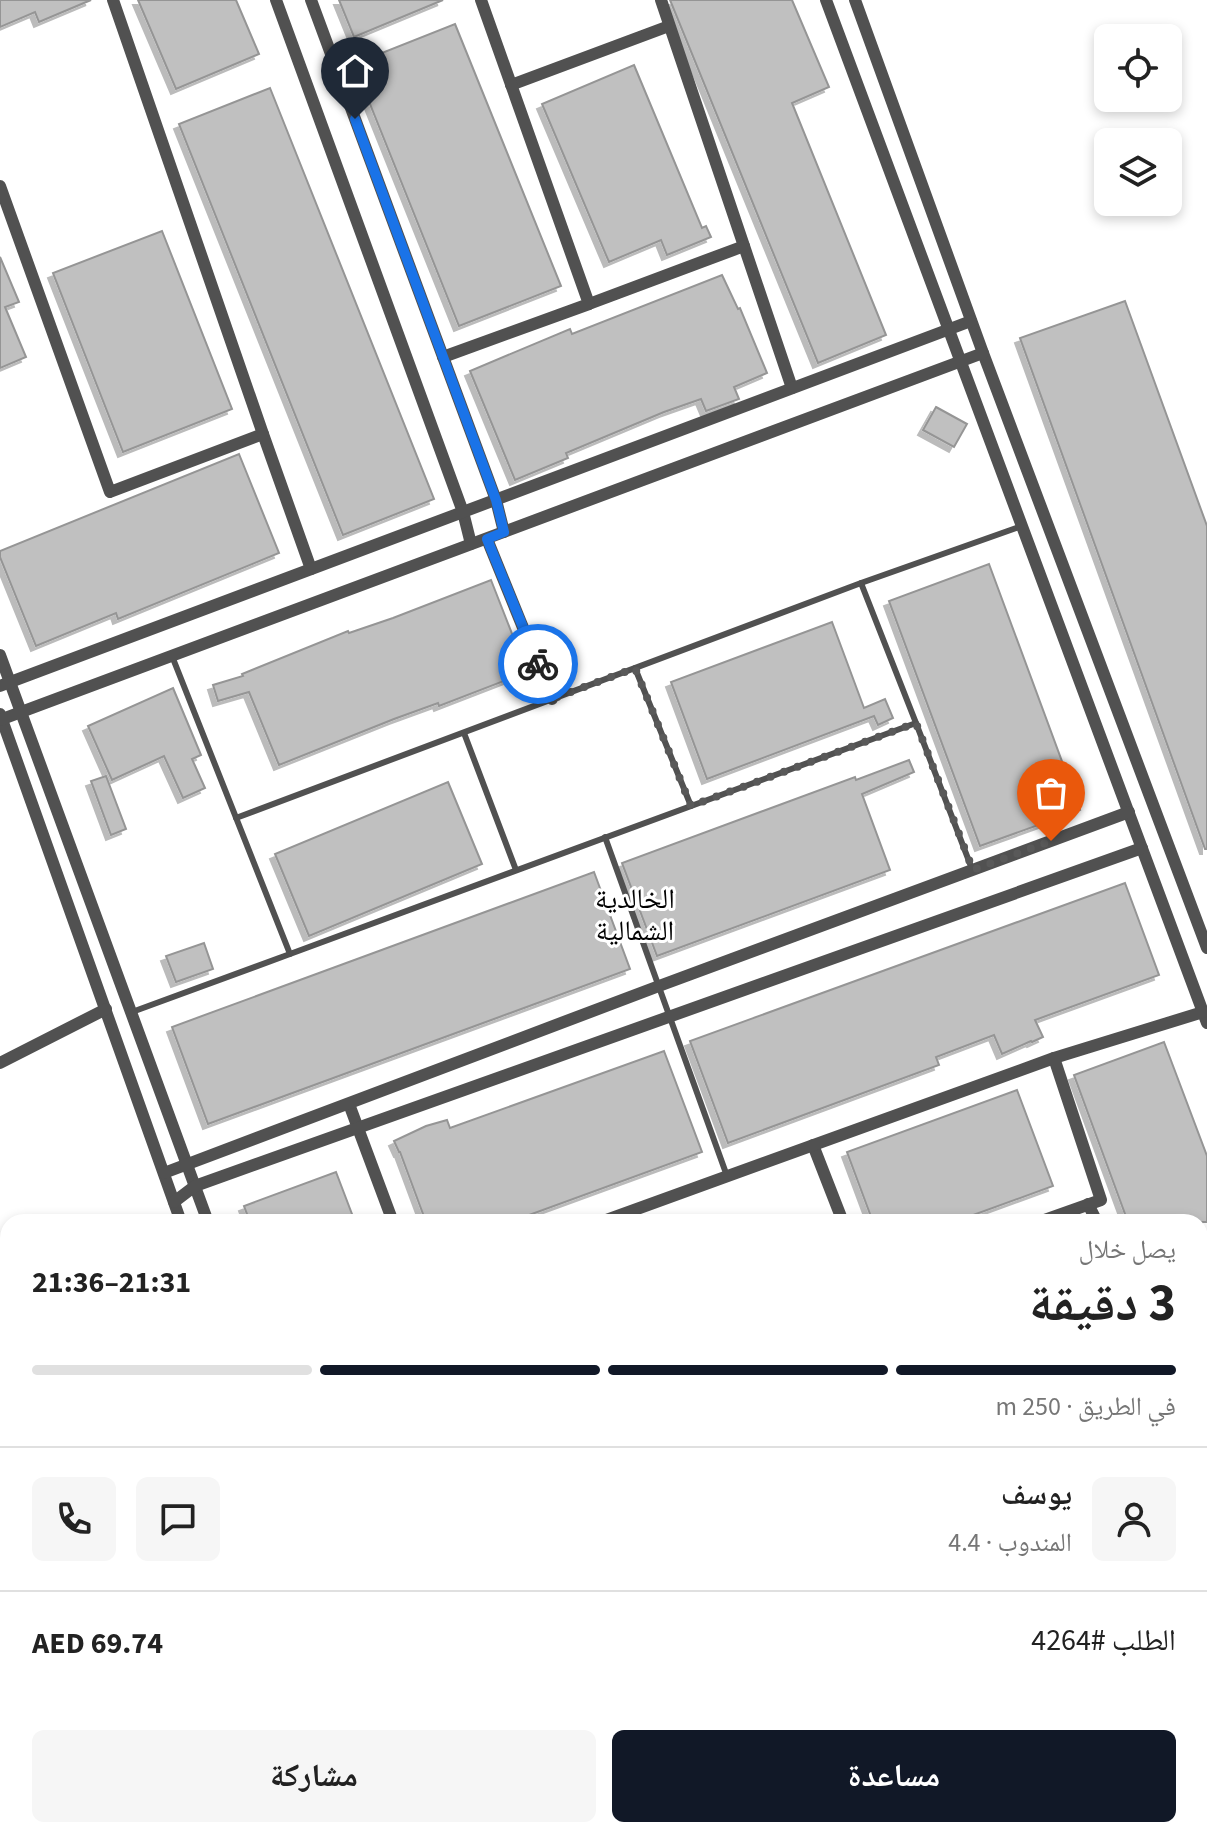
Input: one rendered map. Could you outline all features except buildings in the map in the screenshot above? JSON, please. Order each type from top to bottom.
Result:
[{"type":"street","points":[[113,0],[311,569]]},
{"type":"street","points":[[276,0],[463,512],[471,544]]},
{"type":"street","points":[[311,0],[496,500],[504,532]]},
{"type":"street","points":[[481,0],[589,304]]},
{"type":"street","points":[[661,0],[792,388]]},
{"type":"street","points":[[642,1214],[727,1176],[1054,1058],[1205,1017],[826,0]]},
{"type":"street","points":[[855,0],[971,321],[1207,948]]},
{"type":"street","points":[[511,85],[669,26]]},
{"type":"street","points":[[0,186],[110,492],[263,434]]},
{"type":"street","points":[[443,357],[744,246]]},
{"type":"street","points":[[5,684],[971,321]]},
{"type":"street","points":[[178,1214],[1,718],[983,353]]},
{"type":"street","points":[[487,539],[552,699]]},
{"type":"street","points":[[0,655],[5,684],[21,712],[205,1214]]},
{"type":"street","points":[[164,1173],[1129,812]]},
{"type":"street","points":[[174,1202],[195,1186],[1142,848]]},
{"type":"street","points":[[0,1063],[106,1009]]},
{"type":"street","points":[[1054,1058],[1101,1200],[1061,1214]]},
{"type":"street","points":[[349,1104],[390,1214]]},
{"type":"street","points":[[813,1145],[840,1214]]},
{"type":"street","points":[[1088,1204],[1093,1214]]},
{"type":"lane","points":[[236,818],[861,583],[1022,526]]},
{"type":"lane","points":[[861,583],[973,870]]},
{"type":"lane","points":[[172,656],[290,954]]},
{"type":"lane","points":[[635,668],[691,806]]},
{"type":"lane","points":[[131,1012],[916,723]]},
{"type":"lane","points":[[464,733],[516,870]]},
{"type":"lane","points":[[605,837],[727,1176]]},
{"type":"way so far","points":[[538,664],[552,699],[635,668],[691,806],[916,723],[973,870],[1051,841]]},
{"type":"district","name":"الخالدية الشمالية","points":[[635,915]]},
{"type":"route","points":[[355,119],[496,500],[504,532],[487,539],[538,664]]}]
